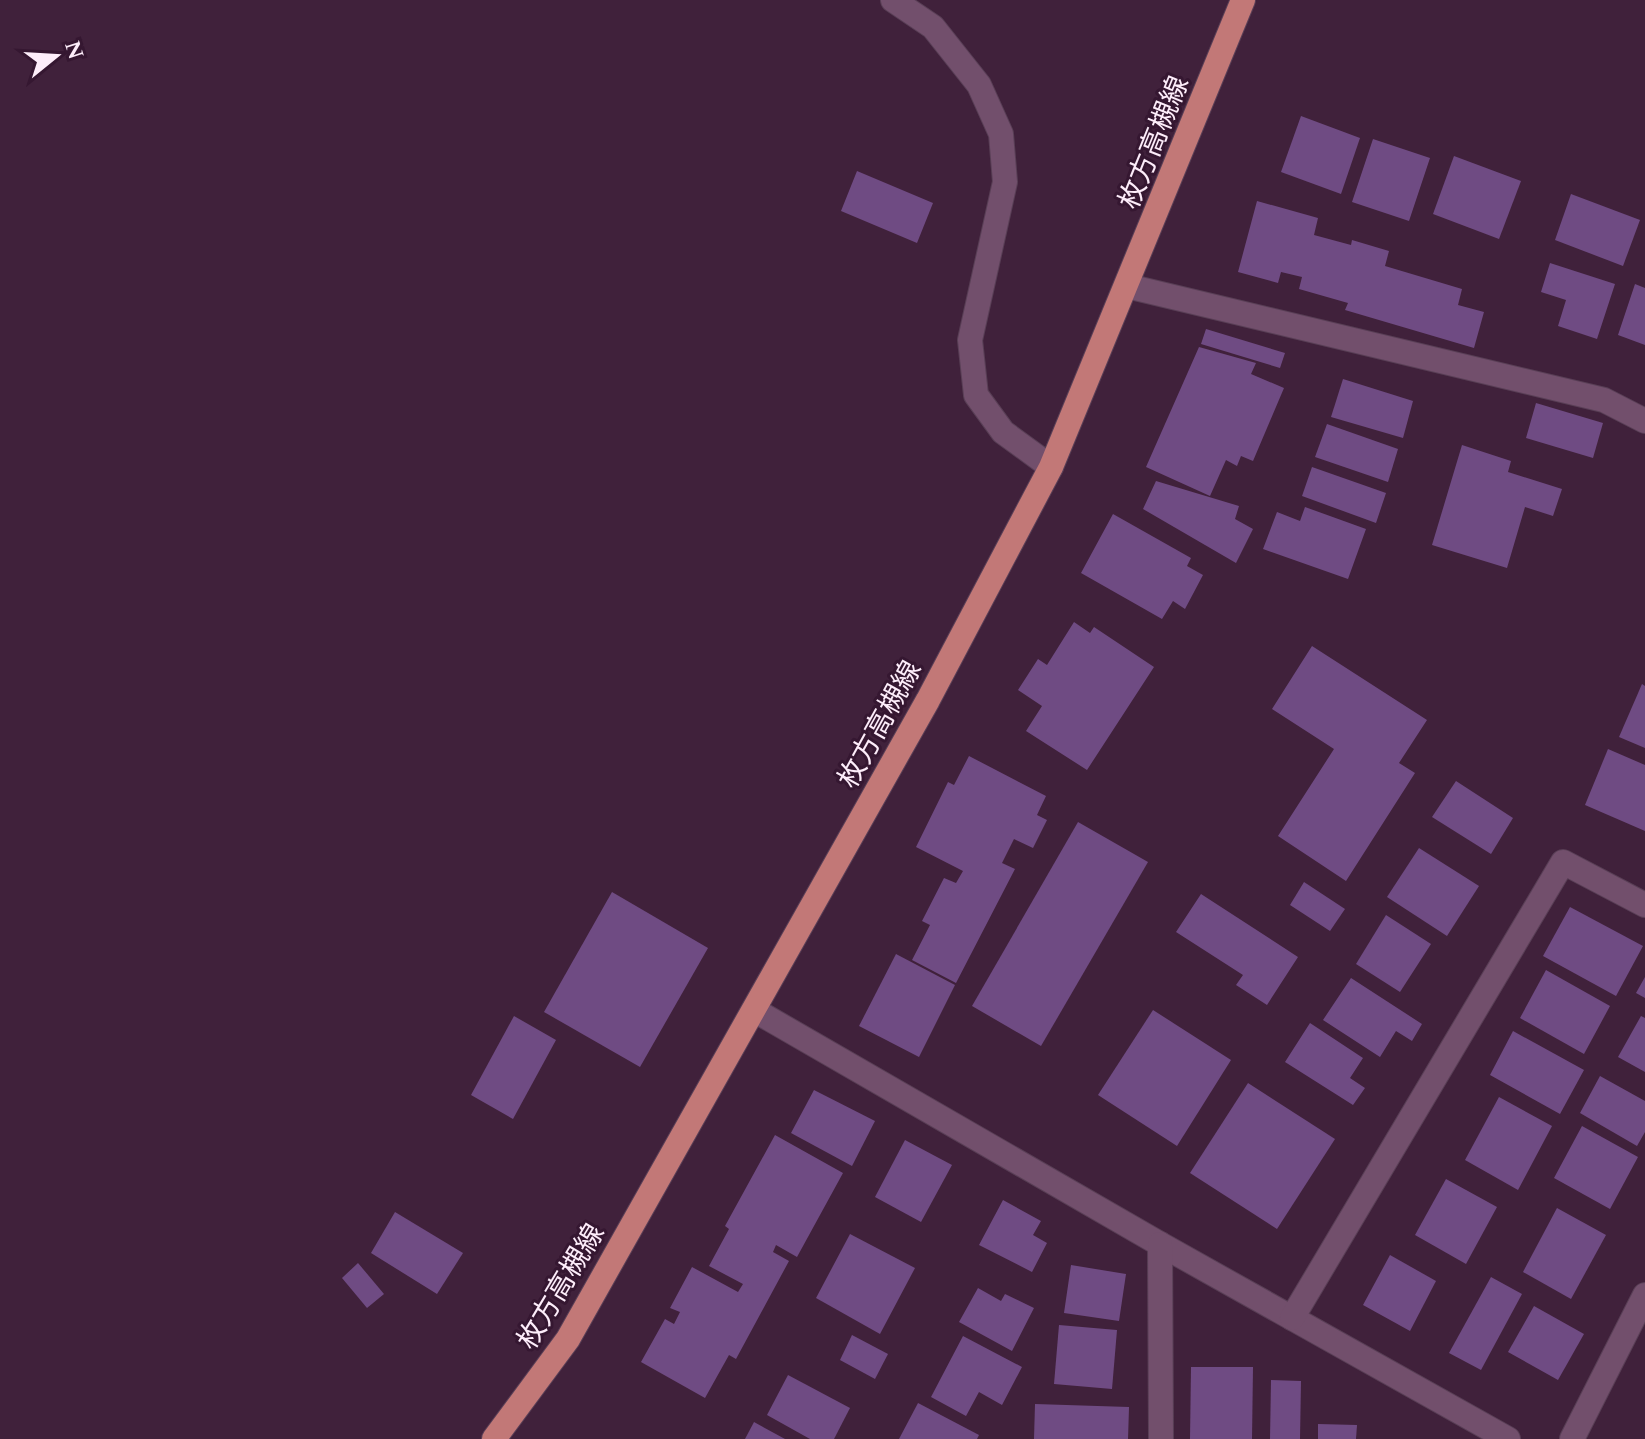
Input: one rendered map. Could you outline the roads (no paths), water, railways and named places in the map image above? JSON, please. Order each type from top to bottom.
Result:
[{"type":"main road","name":"枚方高槻線","points":[[494,1439],[568,1339],[928,700],[1051,467],[1243,0]]},
{"type":"street","points":[[893,0],[933,27],[979,85],[1001,134],[1005,182],[970,340],[976,395],[1003,432],[1051,467]]},
{"type":"street","points":[[1127,286],[1604,400],[1645,421]]},
{"type":"street","points":[[1292,1318],[1563,862],[1645,905]]},
{"type":"street","points":[[754,1010],[1160,1244],[1508,1439]]},
{"type":"street","points":[[1160,1244],[1161,1439]]},
{"type":"street","points":[[1572,1439],[1645,1295]]}]
